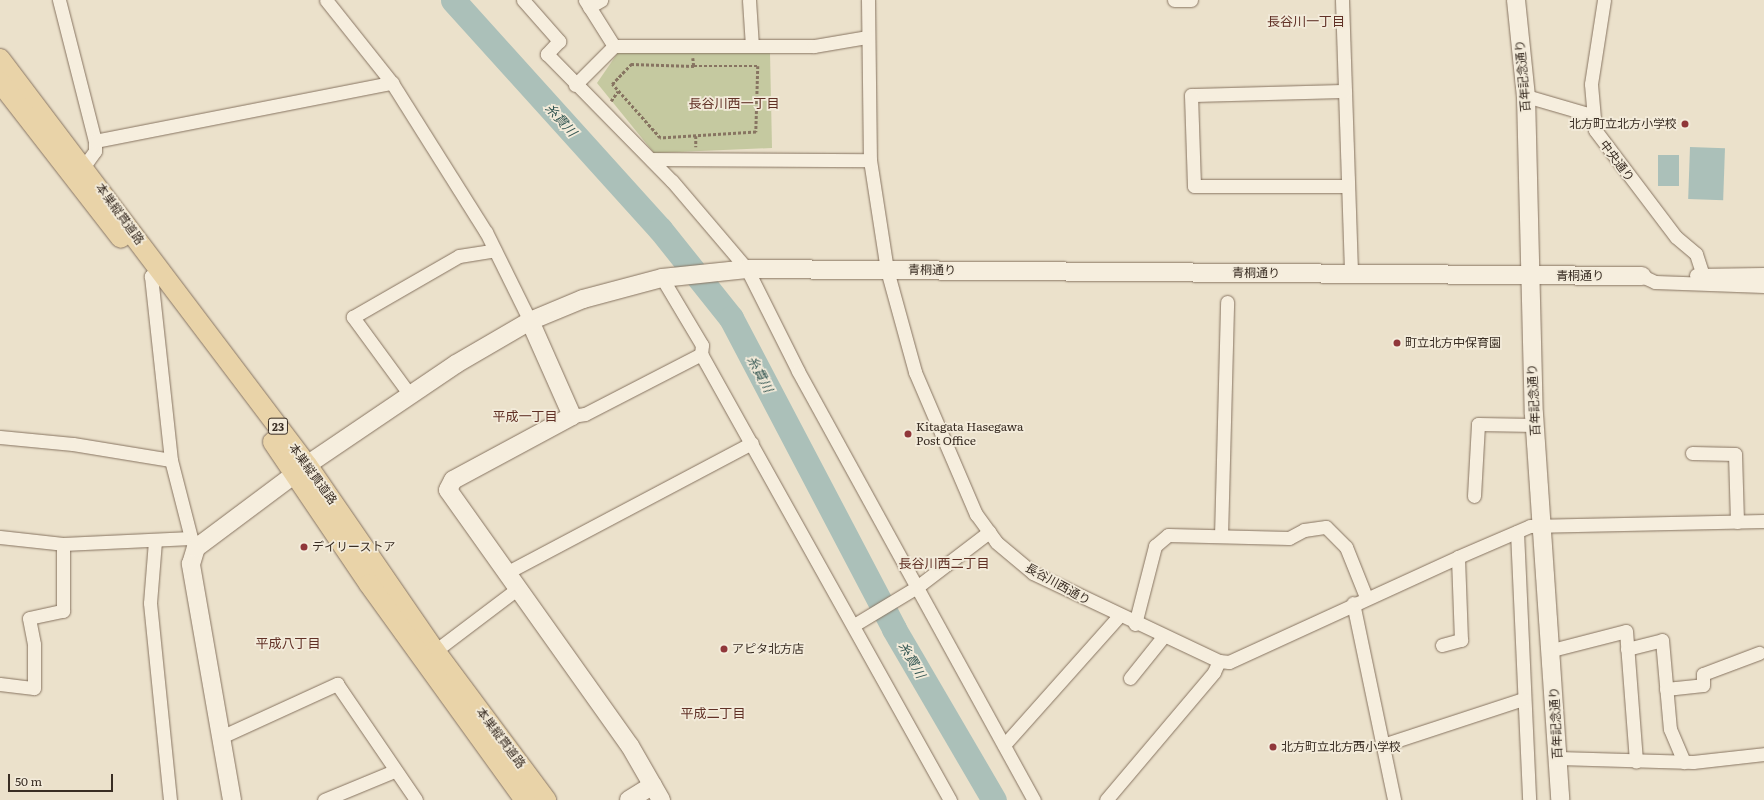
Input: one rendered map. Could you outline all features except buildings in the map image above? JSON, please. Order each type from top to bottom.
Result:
[{"type":"main road","name":"本巣縦貫道路","points":[[0,59],[84,166],[156,273],[546,800]]},
{"type":"main road","name":"本巣縦貫道路","points":[[0,82],[156,273]]},
{"type":"main road","name":"本巣縦貫道路","points":[[301,469],[369,584],[525,800]]},
{"type":"street","points":[[59,0],[95,141],[95,151],[84,166]]},
{"type":"street","points":[[326,0],[392,84],[495,250],[530,321],[572,416]]},
{"type":"street","points":[[523,0],[559,41],[547,54],[575,85],[651,159],[726,240],[747,269],[798,371],[914,589],[1034,800]]},
{"type":"street","points":[[601,0],[587,4],[614,46]]},
{"type":"street","points":[[750,0],[752,46]]},
{"type":"street","name":"長谷川西通り","points":[[868,0],[867,37],[870,160],[887,270],[915,372],[958,478],[989,532],[1033,573],[1118,616],[1219,661]]},
{"type":"street","points":[[1174,0],[1191,0]]},
{"type":"street","points":[[1342,0],[1351,274]]},
{"type":"street","name":"百年記念通り","points":[[1516,0],[1526,96],[1529,276],[1535,424],[1544,525],[1560,800]]},
{"type":"street","name":"中央通り","points":[[1604,0],[1592,78],[1591,115],[1603,144],[1676,237],[1696,254],[1703,275]]},
{"type":"street","points":[[575,85],[614,46],[814,46],[867,37]]},
{"type":"street","points":[[95,141],[392,84]]},
{"type":"street","points":[[1345,91],[1191,95],[1194,186],[1348,186]]},
{"type":"street","points":[[1526,96],[1591,115]]},
{"type":"street","points":[[651,159],[870,160]]},
{"type":"street","points":[[410,395],[353,317],[459,256],[495,250]]},
{"type":"street","name":"青桐通り","points":[[193,543],[492,341],[530,321],[621,286],[662,278],[747,269],[1529,276],[1764,274]]},
{"type":"street","points":[[156,273],[171,460],[193,543],[191,564],[232,800]]},
{"type":"street","points":[[1642,276],[1655,282],[1764,286]]},
{"type":"street","points":[[662,278],[702,344],[701,354],[857,623],[950,800]]},
{"type":"street","points":[[1221,536],[1226,302]]},
{"type":"street","points":[[629,800],[657,792],[630,746],[449,493],[448,486],[572,416],[585,414],[701,354]]},
{"type":"street","points":[[1474,496],[1478,424],[1535,424]]},
{"type":"street","points":[[0,437],[73,444],[171,460]]},
{"type":"street","points":[[506,573],[752,443]]},
{"type":"street","points":[[1692,453],[1735,454],[1737,522]]},
{"type":"street","points":[[1106,800],[1214,672],[1219,661],[1229,662],[1352,603],[1458,557],[1517,532],[1544,525],[1764,521]]},
{"type":"street","points":[[1135,624],[1155,546],[1161,539],[1168,535],[1289,538],[1304,530],[1326,526],[1346,547],[1366,597]]},
{"type":"street","points":[[857,623],[914,589],[989,532]]},
{"type":"street","points":[[1517,532],[1528,800]]},
{"type":"street","points":[[0,537],[63,544],[155,541],[193,543]]},
{"type":"street","points":[[155,541],[150,604],[170,800]]},
{"type":"street","points":[[0,684],[34,688],[34,644],[29,618],[63,611],[63,544]]},
{"type":"street","points":[[1442,645],[1461,640],[1458,557]]},
{"type":"street","points":[[435,651],[517,589]]},
{"type":"street","points":[[1352,603],[1394,800]]},
{"type":"street","points":[[1004,745],[1118,616]]},
{"type":"street","points":[[1552,650],[1626,631],[1636,762]]},
{"type":"street","points":[[1130,678],[1163,637]]},
{"type":"street","points":[[1627,649],[1662,640],[1670,729],[1684,762]]},
{"type":"street","points":[[1666,689],[1703,685],[1703,674],[1759,653]]},
{"type":"street","points":[[221,737],[337,684],[394,771],[416,800]]},
{"type":"street","points":[[1383,745],[1523,699]]},
{"type":"street","points":[[1558,758],[1636,762],[1684,762],[1764,754]]},
{"type":"street","points":[[324,800],[394,771]]},
{"type":"path","points":[[693,45],[694,66]]},
{"type":"path","points":[[631,64],[694,66],[758,66],[756,132],[660,138],[612,84],[631,64]]},
{"type":"green space","points":[[619,51],[770,53],[772,148],[654,153],[597,83]]},
{"type":"water","points":[[1690,147],[1725,148],[1723,200],[1688,199]]},
{"type":"water","points":[[1658,155],[1679,155],[1679,186],[1658,186]]},
{"type":"waterway","name":"糸貫川","points":[[453,0],[660,229],[731,318],[894,629],[994,800]]},
{"type":"place","name":"北方町立北方小学校","points":[[1685,124]]},
{"type":"place","name":"町立北方中保育園","points":[[1397,343]]},
{"type":"place","name":"Kitagata Hasegawa Post Office","points":[[908,434]]},
{"type":"place","name":"デイリーストア","points":[[304,547]]},
{"type":"place","name":"アピタ北方店","points":[[724,649]]},
{"type":"place","name":"北方町立北方西小学校","points":[[1273,747]]},
{"type":"district","name":"長谷川一丁目","points":[[1306,21]]},
{"type":"district","name":"長谷川西一丁目","points":[[734,103]]},
{"type":"district","name":"平成一丁目","points":[[525,416]]},
{"type":"district","name":"長谷川西二丁目","points":[[944,563]]},
{"type":"district","name":"平成八丁目","points":[[288,643]]},
{"type":"district","name":"平成二丁目","points":[[713,713]]}]
